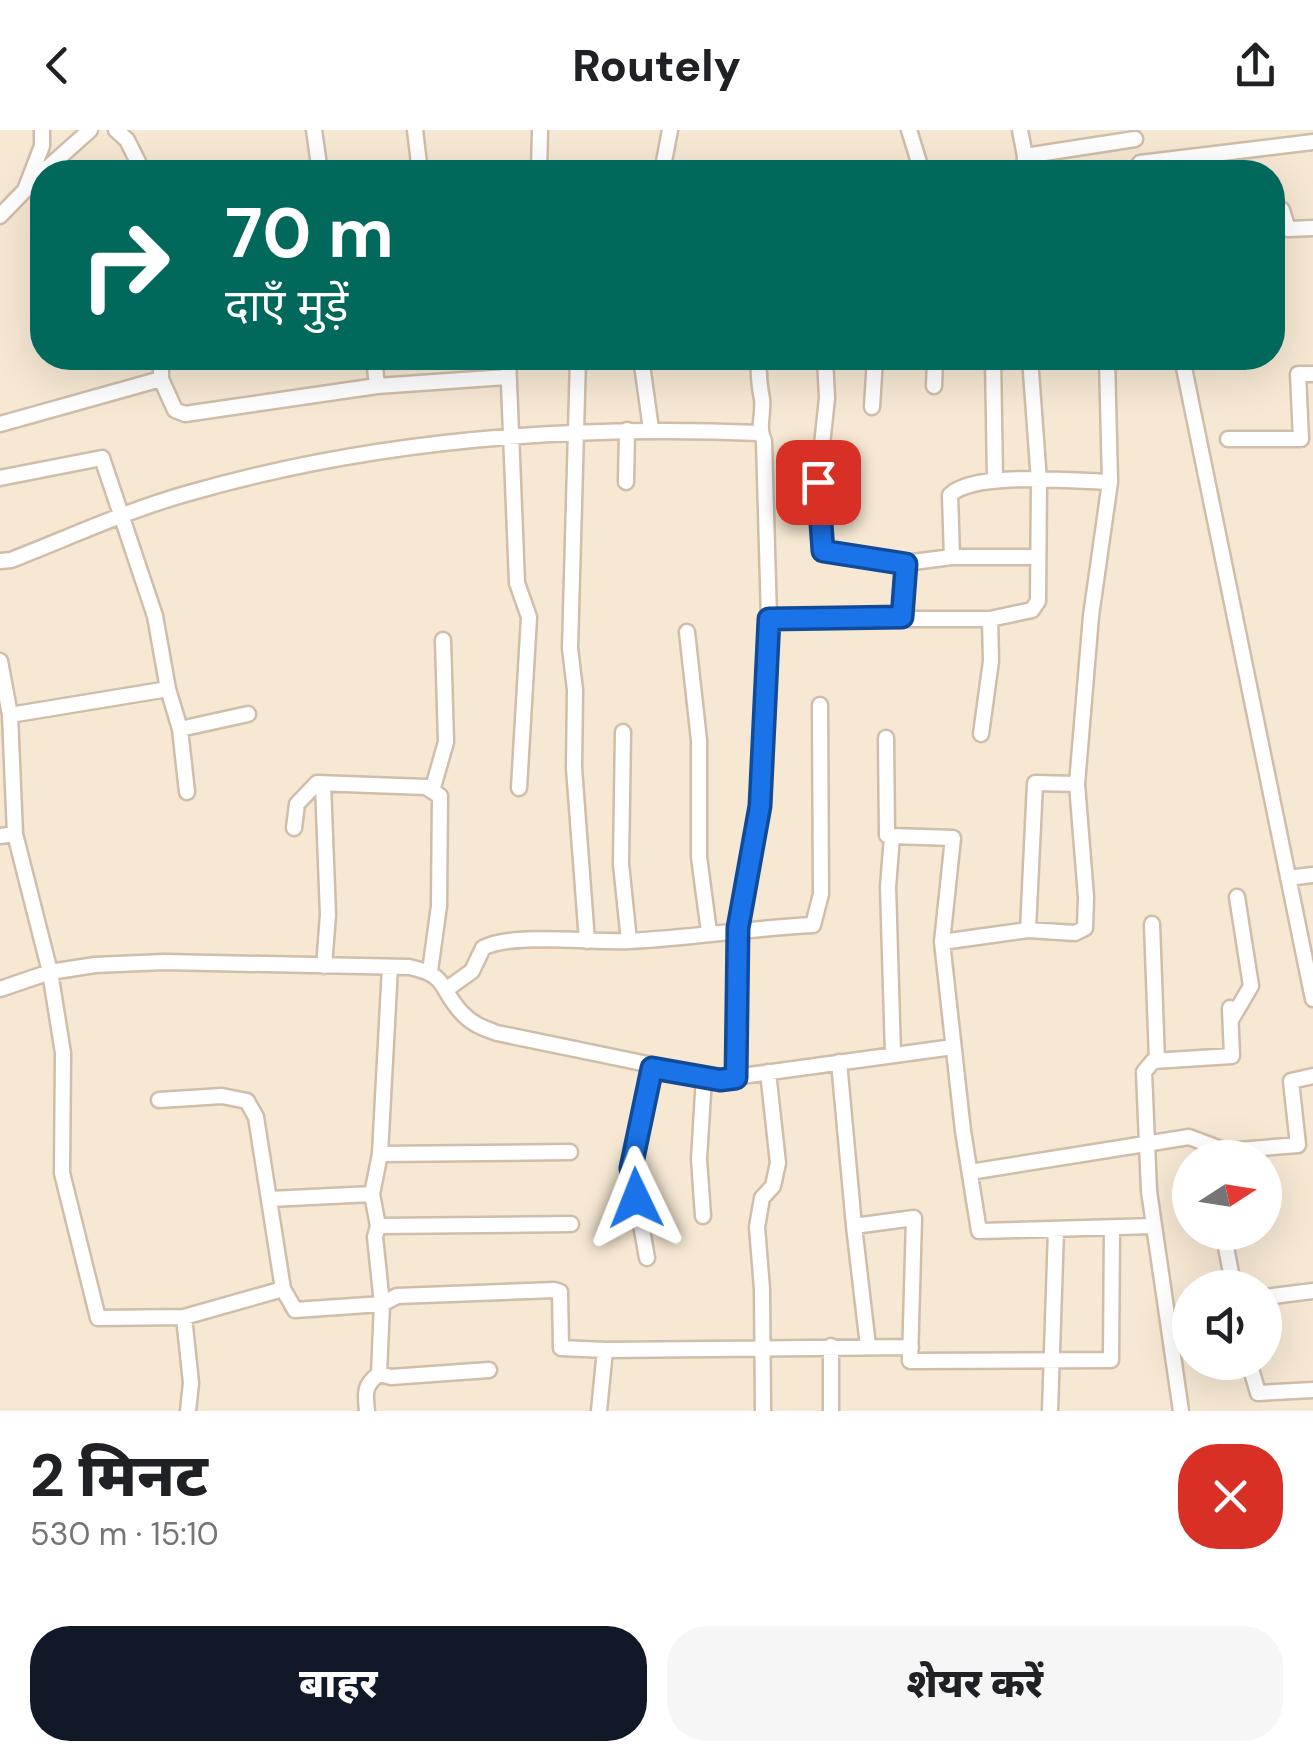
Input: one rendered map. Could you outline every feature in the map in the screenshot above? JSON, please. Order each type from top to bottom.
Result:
[{"type":"street","points":[[37,160],[42,130]]},
{"type":"street","points":[[58,160],[90,130]]},
{"type":"street","points":[[116,130],[127,140],[137,160]]},
{"type":"street","points":[[314,130],[318,160]]},
{"type":"street","points":[[415,130],[419,160]]},
{"type":"street","points":[[539,160],[540,130]]},
{"type":"street","points":[[664,160],[670,130]]},
{"type":"street","points":[[908,130],[918,160]]},
{"type":"street","points":[[1020,130],[1025,160]]},
{"type":"street","points":[[1025,156],[1134,134],[1139,160]]},
{"type":"street","points":[[1194,160],[1313,142]]},
{"type":"street","points":[[25,190],[30,177]]},
{"type":"street","points":[[0,216],[30,186]]},
{"type":"street","points":[[1285,220],[1288,229],[1313,228]]},
{"type":"street","points":[[161,370],[161,379],[174,410],[185,414],[377,386],[506,377]]},
{"type":"street","points":[[375,370],[377,386]]},
{"type":"street","points":[[507,370],[513,437],[517,582],[529,617],[519,788]]},
{"type":"street","points":[[577,370],[570,648],[586,941]]},
{"type":"street","points":[[643,370],[651,429]]},
{"type":"street","points":[[736,1078],[738,928],[760,806],[769,619],[759,370]]},
{"type":"street","points":[[825,370],[818,482],[823,551],[906,564],[952,557],[1038,557]]},
{"type":"street","points":[[872,407],[874,370]]},
{"type":"street","points":[[934,370],[934,386]]},
{"type":"street","points":[[993,370],[995,480]]},
{"type":"street","points":[[769,619],[990,619],[1032,610],[1038,601],[1039,481],[1031,370]]},
{"type":"street","points":[[942,942],[1028,930],[1075,933],[1084,928],[1086,898],[1077,784],[1092,616],[1110,482],[1107,370]]},
{"type":"street","points":[[1184,370],[1313,999]]},
{"type":"street","points":[[1228,438],[1307,438],[1298,374],[1313,374]]},
{"type":"street","points":[[0,424],[161,379]]},
{"type":"street","points":[[626,482],[627,430]]},
{"type":"street","points":[[0,561],[188,493],[358,454],[513,437],[627,430],[760,433]]},
{"type":"street","points":[[0,478],[102,458],[155,616],[168,690],[180,729],[187,792]]},
{"type":"street","points":[[952,557],[950,494],[960,487],[995,480],[1110,482]]},
{"type":"street","points":[[902,617],[906,564]]},
{"type":"street","points":[[981,734],[990,660],[990,619]]},
{"type":"street","points":[[686,632],[699,740],[700,856],[709,932]]},
{"type":"street","points":[[432,791],[446,742],[443,640]]},
{"type":"street","points":[[0,661],[10,716],[8,835],[50,972],[63,1054],[62,1173],[98,1318],[184,1317],[284,1289]]},
{"type":"street","points":[[10,716],[168,690]]},
{"type":"street","points":[[447,989],[472,971],[479,953],[489,944],[504,941],[629,941],[738,928],[813,925],[821,894],[820,704]]},
{"type":"street","points":[[180,729],[248,714]]},
{"type":"street","points":[[623,732],[621,864],[629,941]]},
{"type":"street","points":[[886,738],[887,835],[953,838],[942,942],[980,1231],[1154,1226]]},
{"type":"street","points":[[294,828],[303,794],[317,783],[426,787],[440,796],[440,888],[430,971]]},
{"type":"street","points":[[1028,930],[1035,783],[1077,784]]},
{"type":"street","points":[[323,784],[328,915],[324,966]]},
{"type":"street","points":[[892,836],[888,904],[893,1054]]},
{"type":"street","points":[[1288,878],[1313,875]]},
{"type":"street","points":[[1181,1411],[1154,1226],[1144,1072],[1148,1064],[1157,1061],[1232,1056],[1231,1014],[1251,986],[1237,897]]},
{"type":"street","points":[[1152,924],[1157,1061]]},
{"type":"street","points":[[0,988],[50,972],[95,965],[164,962],[390,967],[430,971],[447,989],[458,1010],[474,1024],[497,1033],[704,1077],[736,1078],[953,1048]]},
{"type":"street","points":[[366,1411],[365,1390],[379,1374],[382,1304],[378,1226],[372,1194],[380,1154],[390,967]]},
{"type":"street","points":[[839,1062],[868,1346]]},
{"type":"street","points":[[647,1258],[631,1168],[652,1068]]},
{"type":"street","points":[[763,1411],[758,1228],[762,1198],[773,1186],[778,1163],[768,1072]]},
{"type":"street","points":[[970,1172],[1189,1137],[1226,1151],[1298,1145],[1291,1081],[1313,1076]]},
{"type":"street","points":[[703,1216],[699,1158],[704,1077]]},
{"type":"street","points":[[160,1100],[222,1096],[247,1101],[256,1117],[284,1289],[295,1310],[382,1304],[397,1296],[554,1290],[560,1292],[561,1348],[911,1347]]},
{"type":"street","points":[[380,1154],[570,1152]]},
{"type":"street","points":[[271,1199],[372,1194]]},
{"type":"street","points":[[854,1226],[914,1218],[910,1361],[1111,1360],[1112,1229]]},
{"type":"street","points":[[378,1226],[571,1224]]},
{"type":"street","points":[[1050,1411],[1056,1230]]},
{"type":"street","points":[[1282,1295],[1313,1291]]},
{"type":"street","points":[[184,1317],[191,1383],[188,1411]]},
{"type":"street","points":[[831,1346],[831,1411]]},
{"type":"street","points":[[599,1411],[605,1350]]},
{"type":"street","points":[[379,1374],[391,1377],[489,1370]]},
{"type":"street","points":[[1254,1380],[1258,1393],[1313,1390]]},
{"type":"shaded area","points":[[0,130],[1313,130],[1313,1411],[0,1411]]},
{"type":"route","points":[[636,1198],[631,1168],[652,1068],[720,1080],[736,1078],[738,928],[760,806],[769,619],[902,617],[906,564],[823,551],[818,482]]}]
